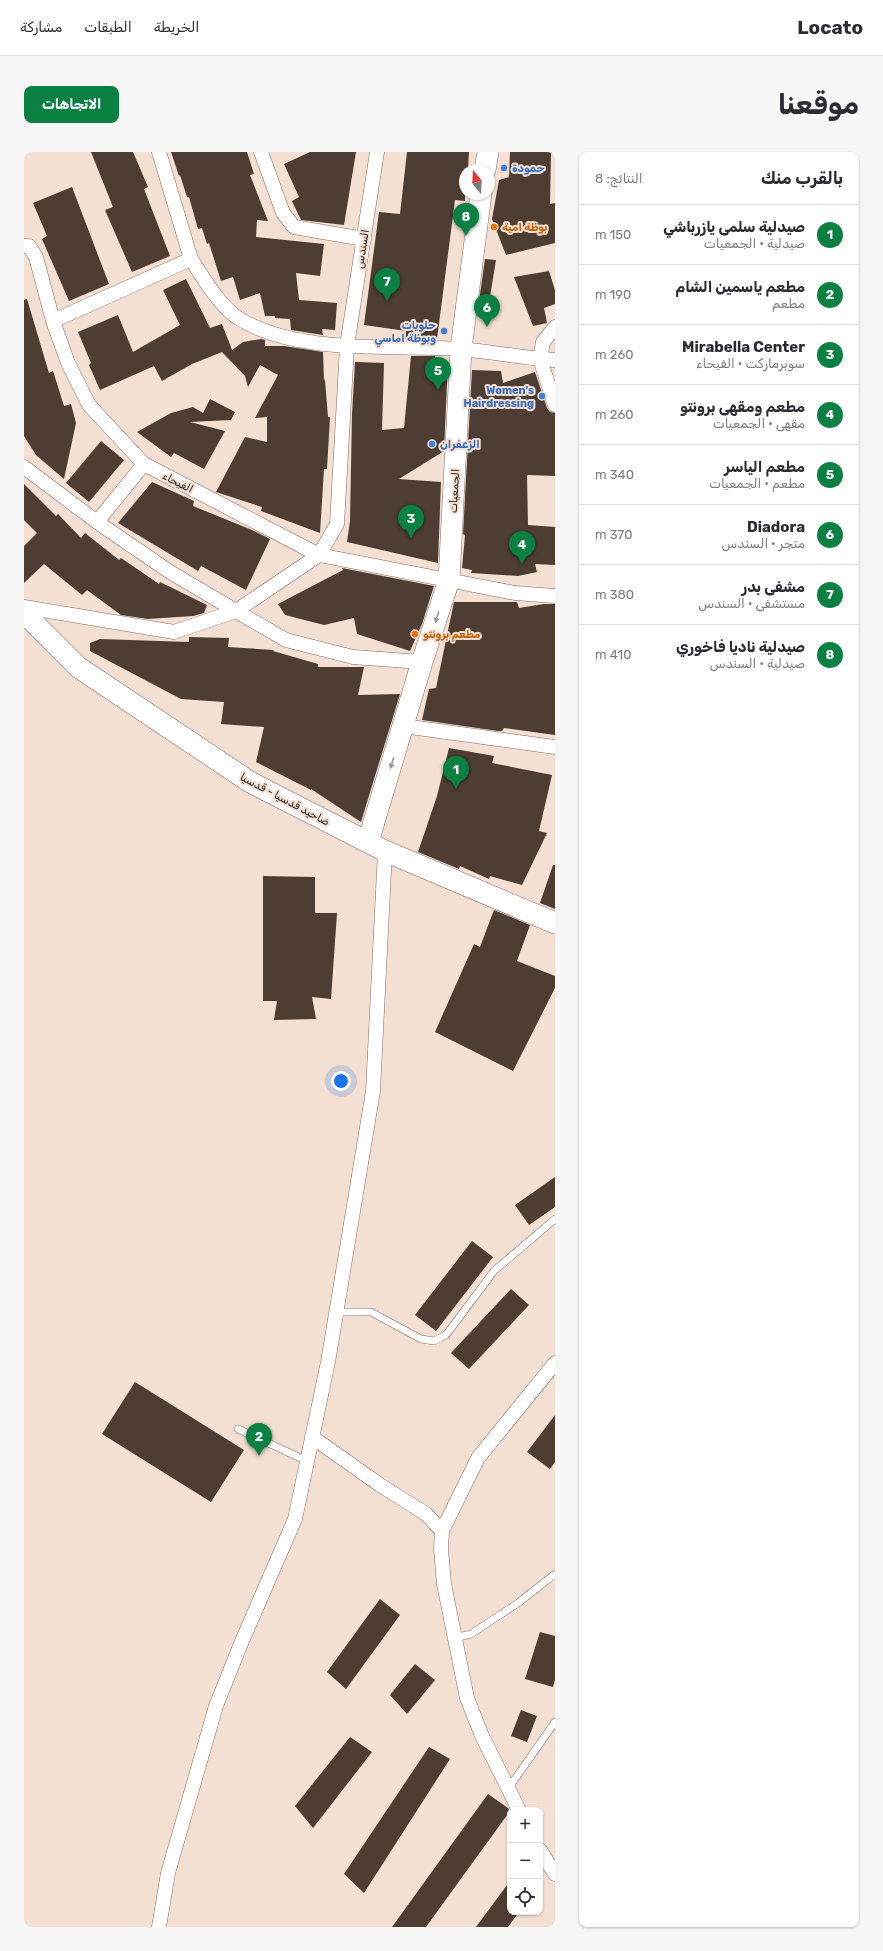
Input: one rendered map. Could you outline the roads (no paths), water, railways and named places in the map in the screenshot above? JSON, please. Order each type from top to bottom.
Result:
[{"type":"main road","points":[[486,164],[488,152]]},
{"type":"main road","points":[[461,350],[481,200]]},
{"type":"main road","name":"الجمعيات","points":[[376,847],[403,726],[449,580],[461,350]]},
{"type":"main road","name":"ضاحيد قدسيا - قدسيا","points":[[24,613],[78,667],[243,778],[376,847],[555,923]]},
{"type":"street","points":[[159,152],[191,259],[211,290],[238,317],[282,338],[347,346],[461,350],[555,360]]},
{"type":"street","points":[[261,152],[283,213],[294,227],[364,239]]},
{"type":"street","name":"السندس","points":[[320,555],[337,524],[347,346],[376,152]]},
{"type":"street","name":"الفيحاء","points":[[26,246],[36,256],[53,321],[68,362],[89,405],[144,464],[320,555],[449,580]]},
{"type":"street","points":[[53,321],[191,259]]},
{"type":"street","points":[[555,327],[544,342],[540,359],[555,405]]},
{"type":"street","points":[[97,522],[144,464]]},
{"type":"street","points":[[24,467],[97,522],[170,572],[286,640],[353,657],[422,662]]},
{"type":"street","points":[[24,607],[174,632],[236,611],[320,555]]},
{"type":"street","points":[[449,580],[515,593],[555,596]]},
{"type":"street","points":[[403,726],[555,747]]},
{"type":"street","points":[[159,1927],[168,1873],[216,1706],[242,1641],[295,1519],[328,1362],[373,1090],[376,847]]},
{"type":"street","points":[[517,1807],[482,1736],[467,1698],[444,1584],[441,1549],[442,1531],[478,1458],[555,1363]]},
{"type":"street","points":[[312,1437],[380,1485],[426,1514],[442,1531]]},
{"type":"street","points":[[543,1855],[555,1874]]},
{"type":"lane","points":[[336,1312],[371,1312],[421,1339],[434,1341],[446,1335],[494,1271],[555,1219]]},
{"type":"lane","points":[[238,1430],[307,1461]]},
{"type":"lane","points":[[454,1638],[471,1634],[518,1603],[555,1574]]},
{"type":"lane","points":[[508,1789],[555,1722]]},
{"type":"place","name":"حمودة","points":[[504,168]]},
{"type":"place","name":"بوظة امية","points":[[494,227]]},
{"type":"place","name":"صيدلية ناديا فاخوري","points":[[466,236]]},
{"type":"place","name":"مشفى بدر","points":[[387,301]]},
{"type":"place","name":"Diadora","points":[[487,327]]},
{"type":"place","name":"حلويات وبوظة اماسي","points":[[444,331]]},
{"type":"place","name":"مطعم الياسر","points":[[438,390]]},
{"type":"place","name":"Women's Hairdressing","points":[[542,396]]},
{"type":"place","name":"الزعفران","points":[[432,444]]},
{"type":"place","name":"Mirabella Center","points":[[411,538]]},
{"type":"place","name":"مطعم ومقهى برونتو","points":[[522,564]]},
{"type":"place","name":"مطعم برونتو","points":[[415,634]]},
{"type":"place","name":"صيدلية سلمى يازرباشي","points":[[456,789]]},
{"type":"place","name":"مطعم ياسمين الشام","points":[[259,1456]]}]
